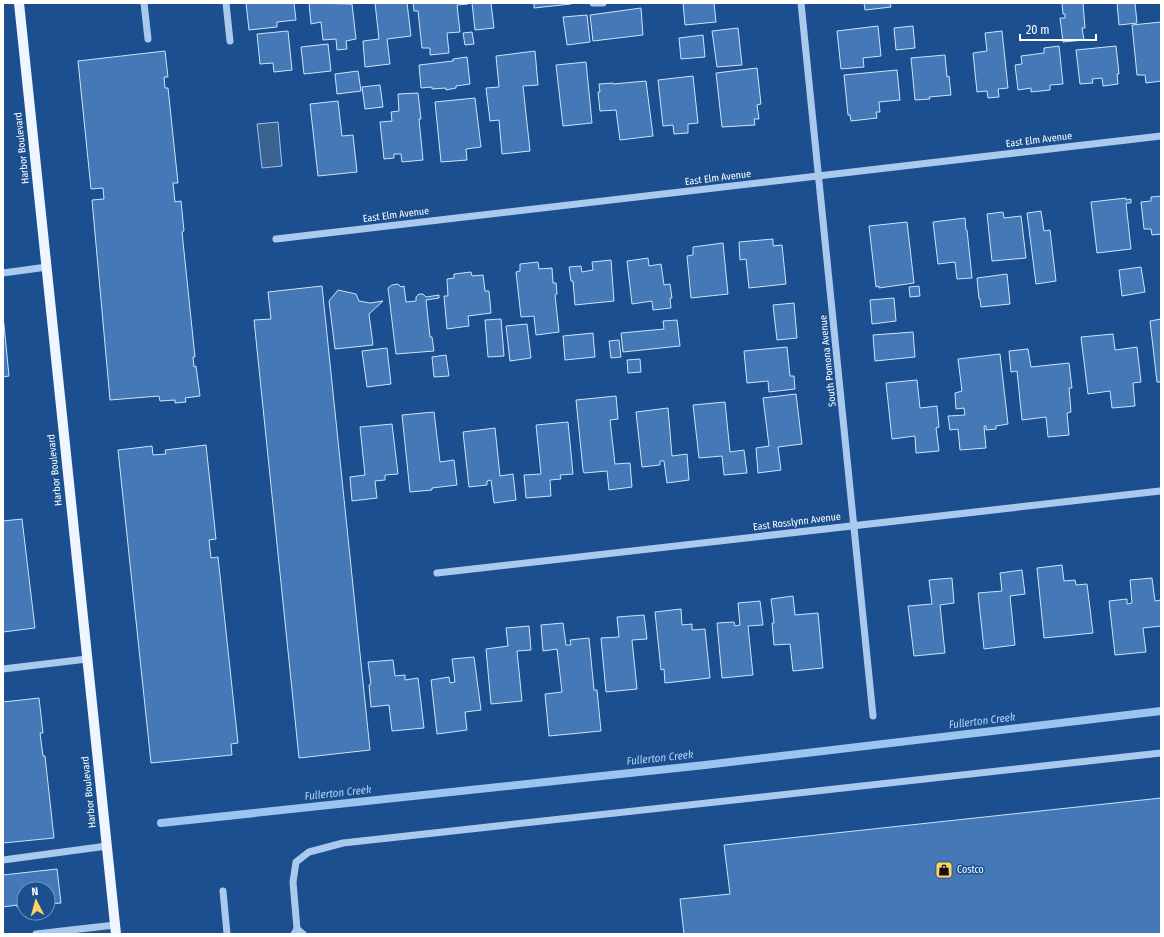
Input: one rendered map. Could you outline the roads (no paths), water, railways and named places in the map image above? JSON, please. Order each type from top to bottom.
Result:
[{"type":"main road","name":"Harbor Boulevard","points":[[19,3],[116,930]]},
{"type":"street","points":[[144,3],[148,39]]},
{"type":"street","points":[[226,3],[230,41]]},
{"type":"street","points":[[593,3],[603,3]]},
{"type":"street","name":"South Pomona Avenue","points":[[801,3],[873,716]]},
{"type":"street","name":"East Elm Avenue","points":[[276,239],[1161,136]]},
{"type":"street","points":[[3,273],[47,267]]},
{"type":"street","name":"East Rosslynn Avenue","points":[[437,573],[1160,491]]},
{"type":"street","points":[[3,669],[87,659]]},
{"type":"street","points":[[303,934],[296,931],[293,882],[296,862],[308,852],[343,843],[1161,753]]},
{"type":"street","points":[[3,860],[107,846]]},
{"type":"street","points":[[223,891],[227,934]]},
{"type":"street","points":[[36,934],[116,930]]},
{"type":"water","points":[[278,122],[282,166],[262,168],[257,124]]},
{"type":"waterway","name":"Fullerton Creek","points":[[161,823],[705,765],[1161,711]]},
{"type":"place","name":"Costco","points":[[944,870]]}]
